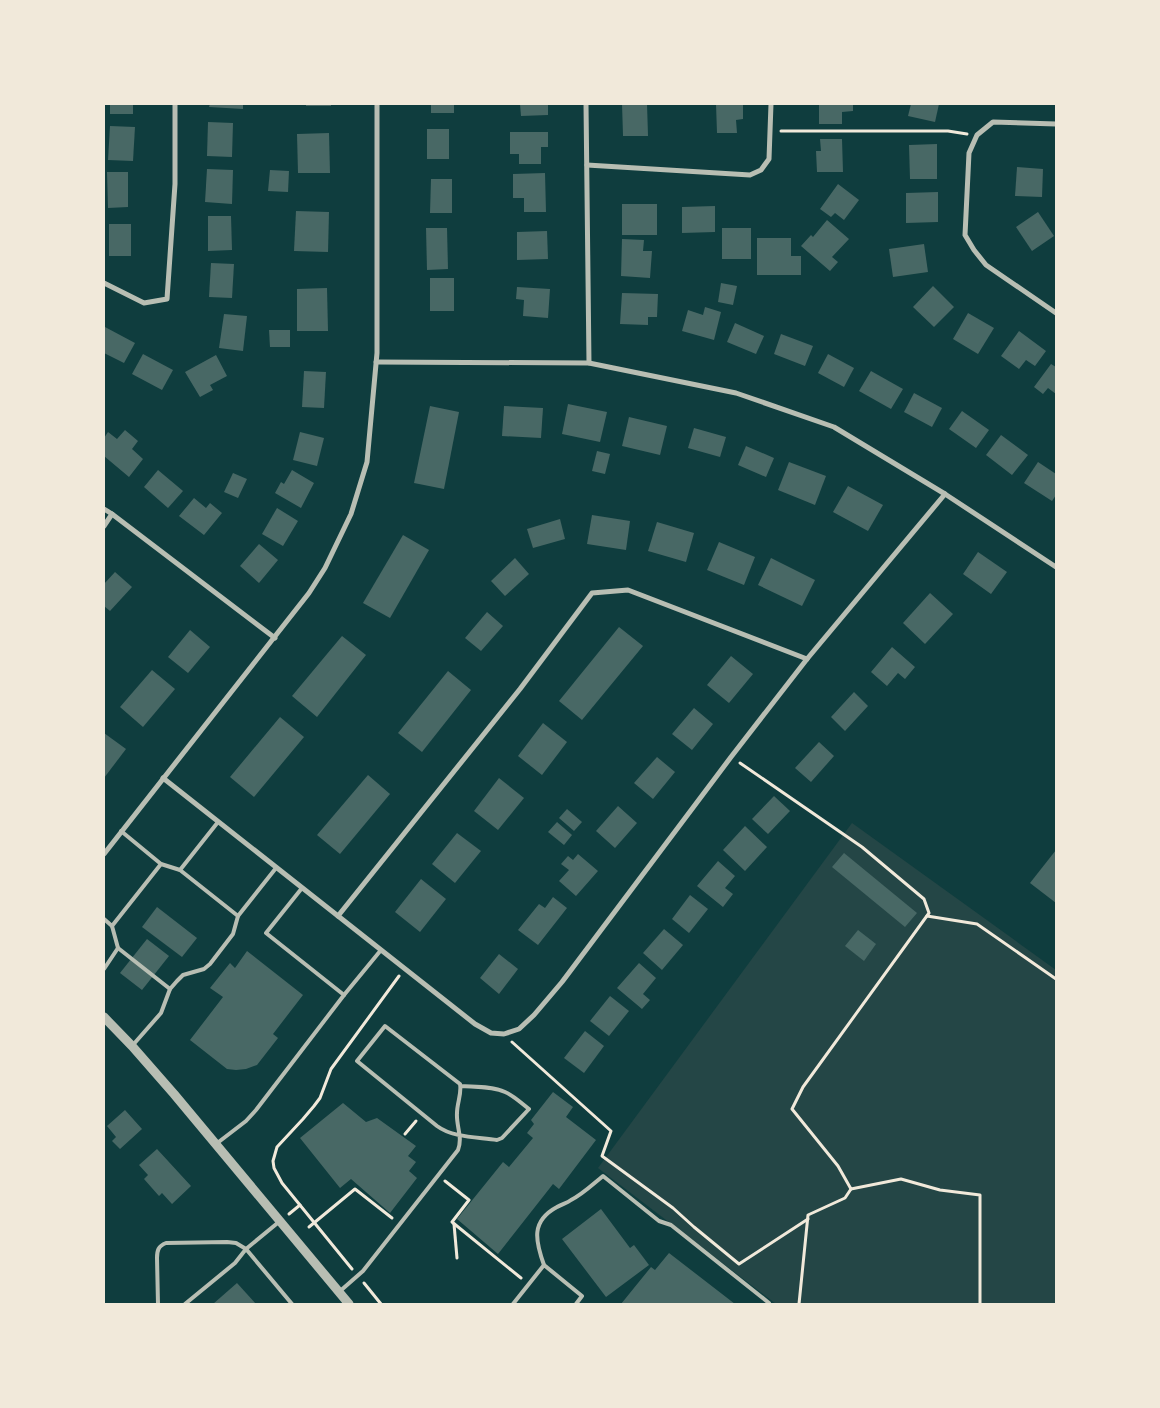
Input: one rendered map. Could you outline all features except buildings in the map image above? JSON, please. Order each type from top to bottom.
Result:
[{"type":"street","points":[[104,283],[144,303],[167,298],[175,184],[175,104]]},
{"type":"street","points":[[104,854],[309,593],[325,568],[351,514],[367,462],[376,362],[377,104]]},
{"type":"street","points":[[586,104],[589,363]]},
{"type":"street","points":[[587,165],[750,174],[761,170],[769,159],[771,104]]},
{"type":"street","points":[[1056,124],[993,122],[977,135],[968,153],[965,235],[986,265],[1056,313]]},
{"type":"street","points":[[376,362],[589,363],[736,393],[834,427],[945,494],[1056,567]]},
{"type":"street","points":[[163,778],[475,1024],[491,1033],[504,1034],[519,1029],[562,982],[731,757],[808,659],[945,494]]},
{"type":"street","points":[[104,510],[112,514],[275,638]]},
{"type":"street","points":[[104,526],[112,514]]},
{"type":"street","points":[[338,916],[520,689],[592,593],[628,590],[808,659]]},
{"type":"street","points":[[104,1017],[132,1046],[216,1144],[349,1304]]},
{"type":"lane","points":[[180,870],[218,822]]},
{"type":"lane","points":[[121,831],[161,864],[180,870],[238,916]]},
{"type":"lane","points":[[112,926],[161,864]]},
{"type":"lane","points":[[132,1046],[161,1013],[170,989],[183,975],[204,970],[210,964],[232,934],[238,916],[276,868]]},
{"type":"lane","points":[[302,888],[266,933],[344,995]]},
{"type":"lane","points":[[104,919],[112,926],[118,948],[170,989]]},
{"type":"lane","points":[[104,969],[118,948]]},
{"type":"lane","points":[[216,1144],[246,1121],[256,1110],[381,950]]},
{"type":"lane","points":[[385,1026],[455,1079],[461,1086],[500,1090],[512,1096],[529,1109],[502,1138],[497,1140],[449,1133],[442,1130],[357,1061],[385,1026]]},
{"type":"lane","points":[[339,1292],[363,1271],[458,1150],[461,1140],[456,1118],[461,1086]]},
{"type":"lane","points":[[576,1304],[582,1296],[544,1264],[537,1241],[537,1228],[544,1216],[556,1207],[573,1200],[603,1176],[659,1220],[671,1225],[769,1303]]},
{"type":"lane","points":[[185,1304],[235,1263],[246,1249],[280,1221]]},
{"type":"lane","points":[[158,1304],[157,1251],[162,1244],[227,1242],[236,1243],[246,1249],[292,1304]]},
{"type":"lane","points":[[513,1304],[544,1264]]},
{"type":"path","points":[[770,131],[948,131],[977,135]]},
{"type":"path","points":[[731,757],[862,847],[924,899],[929,913],[803,1086],[792,1109],[838,1166],[851,1188]]},
{"type":"path","points":[[927,916],[977,924],[1056,978]]},
{"type":"path","points":[[352,1268],[277,1176],[274,1168],[274,1156],[281,1142],[320,1098],[331,1070],[394,983]]},
{"type":"path","points":[[504,1034],[611,1131],[602,1156],[673,1208],[739,1264],[808,1219],[808,1216],[845,1198],[851,1188],[901,1178],[940,1190],[980,1195],[980,1304]]},
{"type":"path","points":[[405,1134],[422,1114]]},
{"type":"path","points":[[445,1181],[469,1200],[452,1222],[454,1223],[457,1258]]},
{"type":"path","points":[[309,1227],[355,1189],[392,1218]]},
{"type":"path","points":[[799,1304],[808,1219]]},
{"type":"path","points":[[454,1223],[528,1284]]},
{"type":"path","points":[[365,1285],[381,1304]]},
{"type":"shaded area","points":[[852,823],[1056,970],[1056,1304],[776,1304],[598,1168]]}]
